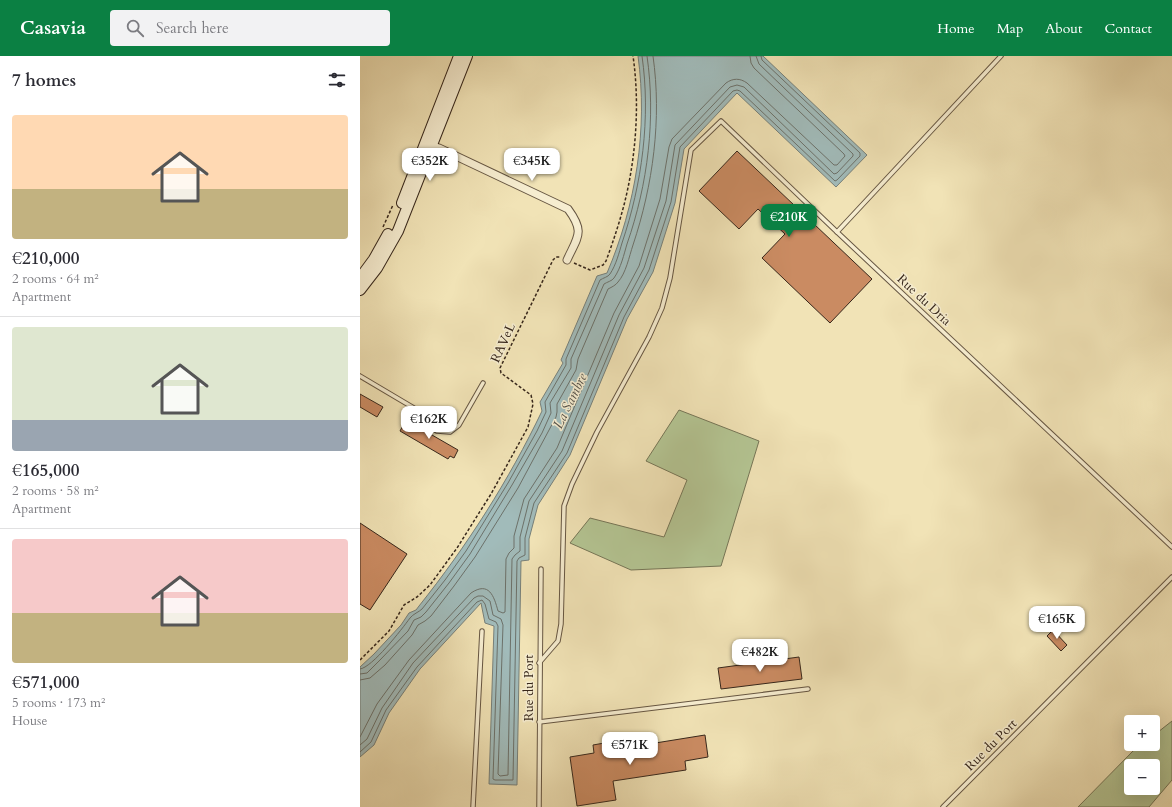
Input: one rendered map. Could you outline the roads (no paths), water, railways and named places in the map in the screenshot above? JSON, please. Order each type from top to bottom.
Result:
[{"type":"main road","points":[[360,290],[377,268],[398,231],[459,56]]},
{"type":"main road","points":[[360,278],[374,259],[392,227],[468,56]]},
{"type":"street","points":[[429,144],[568,209],[577,221],[579,234],[567,260]]},
{"type":"lane","points":[[837,232],[1001,56]]},
{"type":"lane","name":"Rue du Dria","points":[[539,663],[558,641],[562,624],[564,506],[572,484],[597,432],[649,337],[662,308],[670,278],[691,150],[721,121],[1172,548]]},
{"type":"lane","points":[[360,376],[419,411],[428,426],[437,431],[450,432],[460,425],[483,383]]},
{"type":"lane","name":"Rue du Port","points":[[539,807],[539,663],[541,569]]},
{"type":"lane","name":"Rue du Port","points":[[943,807],[1172,577]]},
{"type":"lane","points":[[473,807],[482,631]]},
{"type":"lane","points":[[539,722],[808,689]]},
{"type":"water","name":"La Sambre","points":[[638,56],[763,56],[867,155],[836,187],[737,93],[684,149],[675,203],[653,272],[627,319],[570,455],[538,505],[529,539],[529,560],[521,561],[517,785],[489,784],[494,626],[485,623],[481,603],[420,669],[389,713],[374,745],[360,757],[360,667],[401,625],[409,613],[416,610],[454,560],[486,512],[516,462],[542,411],[540,402],[563,363],[561,360],[597,276],[607,273],[625,221],[637,166],[641,111],[641,83]]}]
